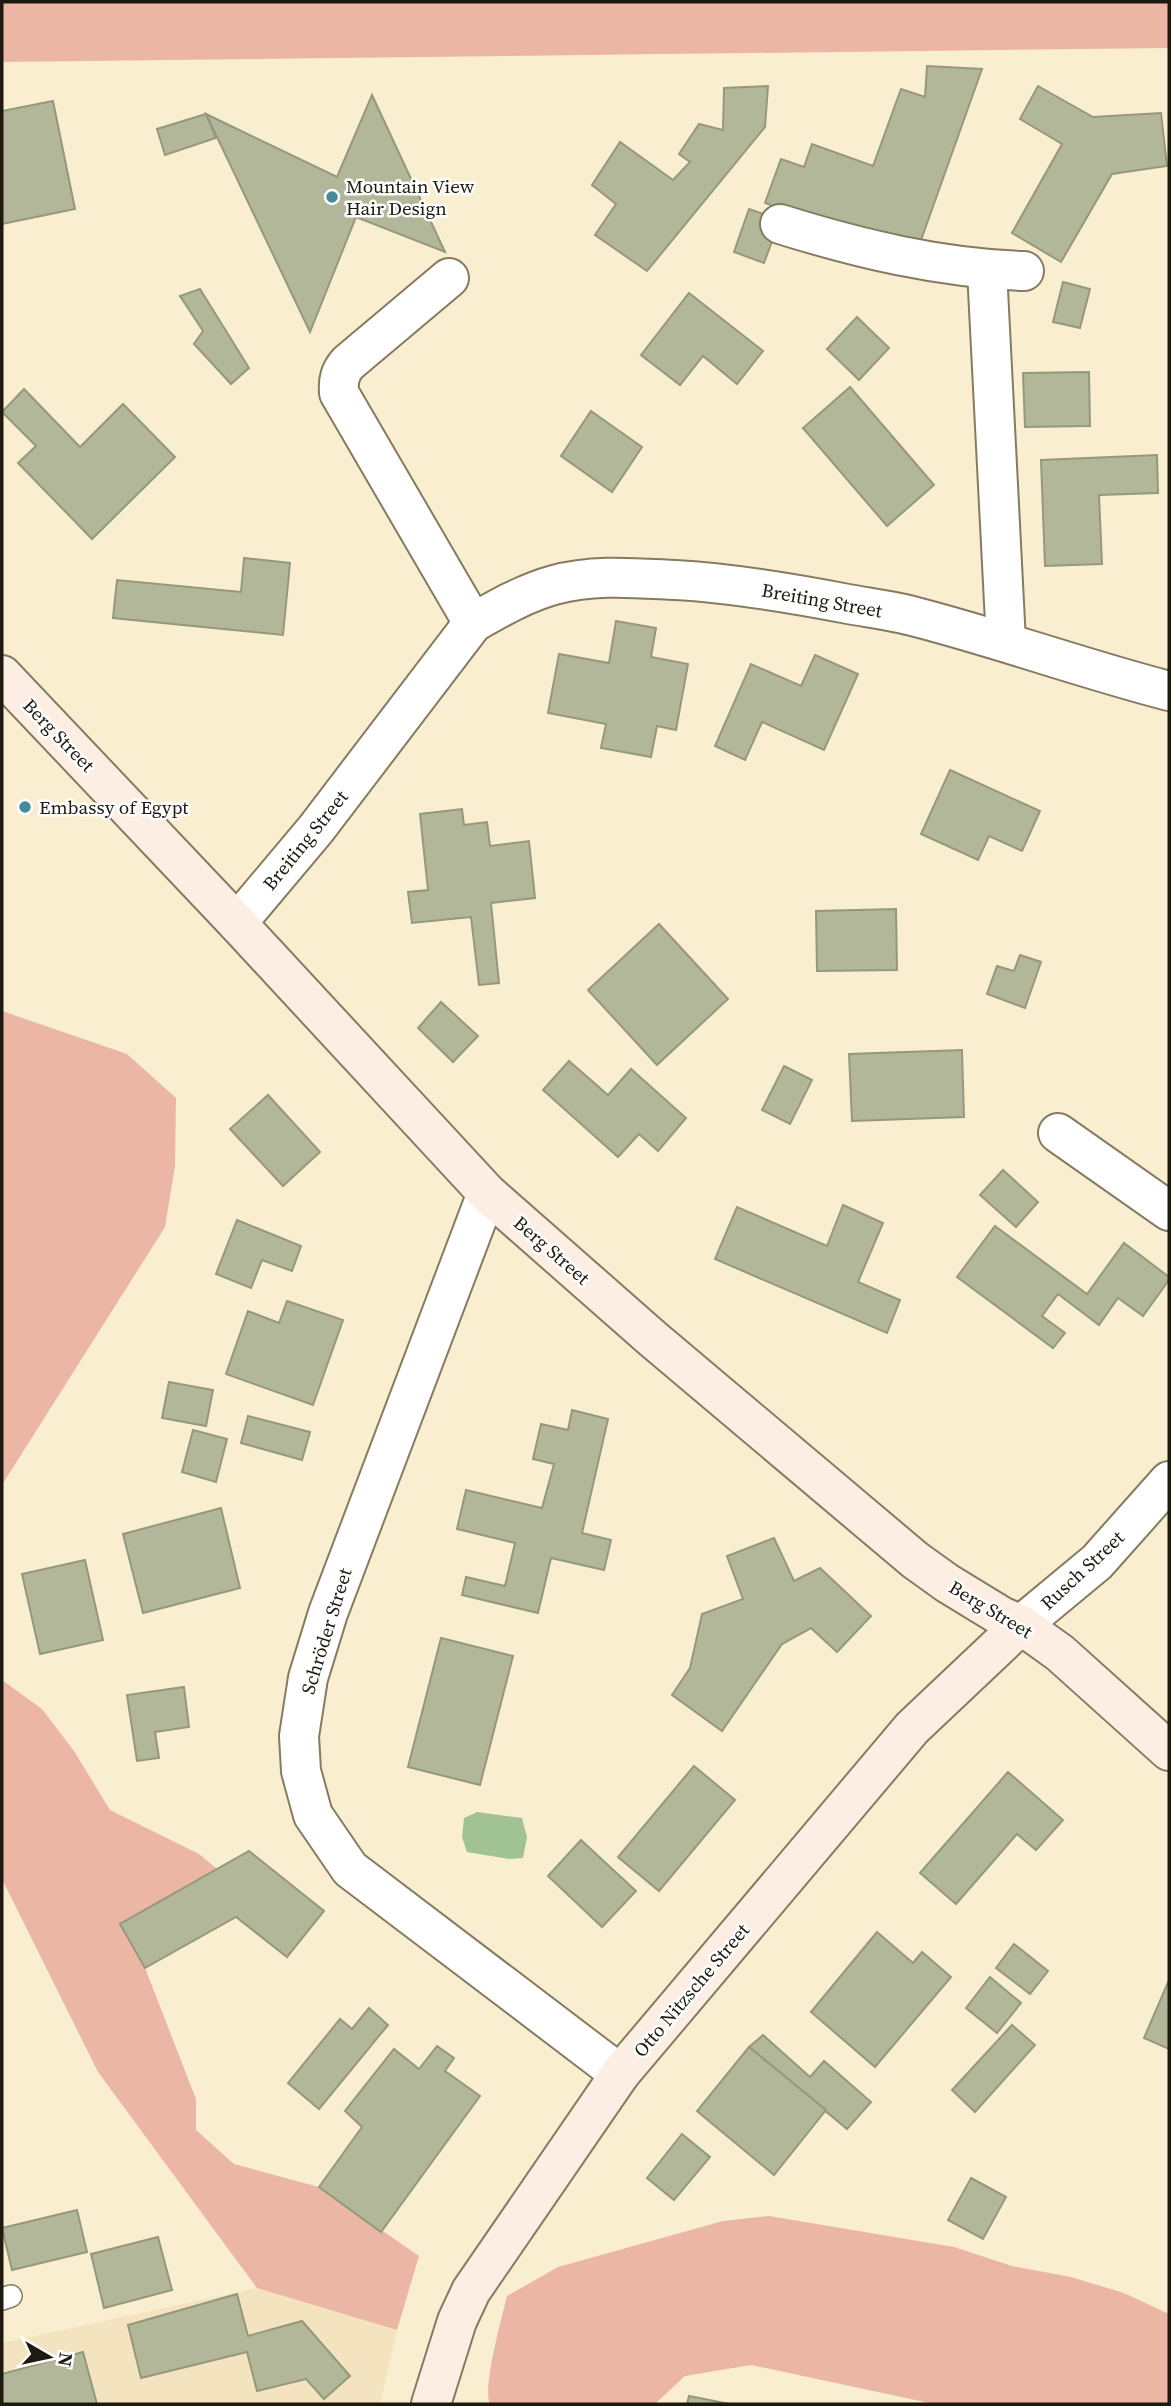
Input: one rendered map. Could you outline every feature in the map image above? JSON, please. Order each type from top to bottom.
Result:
[{"type":"street","points":[[780,224],[827,239],[907,258],[987,270],[1024,271]]},
{"type":"street","points":[[987,270],[1006,642]]},
{"type":"street","points":[[449,278],[348,363],[341,371],[338,385],[339,393],[473,623]]},
{"type":"street","name":"Breiting Street","points":[[237,923],[316,829],[473,623],[508,603],[555,585],[602,578],[659,579],[709,582],[818,598],[912,615],[1169,691]]},
{"type":"street","name":"Berg Street","points":[[2,675],[487,1193],[653,1339],[915,1560],[979,1604],[1021,1625],[1060,1653],[1169,1751]]},
{"type":"street","points":[[1058,1133],[1169,1211]]},
{"type":"street","name":"Schröder Street","points":[[487,1193],[328,1613],[308,1678],[299,1736],[301,1771],[313,1815],[350,1869],[620,2074]]},
{"type":"street","name":"Rusch Street","points":[[1021,1625],[1097,1562],[1169,1481]]},
{"type":"street","name":"Otto Nitzsche Street","points":[[432,2404],[457,2320],[471,2291],[620,2074],[912,1728],[1021,1625]]},
{"type":"shaded area","points":[[2,2],[1169,2],[1169,48],[2,62]]},
{"type":"shaded area","points":[[2,1011],[127,1054],[176,1098],[175,1166],[165,1227],[2,1485]]},
{"type":"shaded area","points":[[2,1680],[42,1709],[74,1751],[110,1810],[199,1854],[217,1869],[120,1924],[145,1968],[196,2099],[196,2130],[234,2164],[319,2187],[419,2256],[397,2330],[257,2288],[98,2072],[2,1879]]},
{"type":"shaded area","points":[[477,1812],[522,1818],[527,1837],[523,1858],[509,1859],[467,1852],[462,1837],[464,1818]]},
{"type":"shaded area","points":[[769,2216],[954,2247],[1012,2266],[1071,2277],[1124,2293],[1169,2314],[1169,2404],[934,2404],[751,2365],[685,2376],[655,2404],[490,2404],[488,2396],[491,2369],[507,2296],[558,2267],[723,2221]]},
{"type":"shaded area","points":[[257,2288],[397,2330],[380,2404],[2,2404],[2,2343]]},
{"type":"building","points":[[927,66],[982,69],[915,257],[765,203],[781,159],[804,167],[812,144],[873,166],[901,89],[925,97]]},
{"type":"building","points":[[768,86],[765,127],[647,271],[595,235],[616,204],[592,185],[620,142],[673,180],[690,162],[679,154],[699,124],[723,130],[724,88]]},
{"type":"building","points":[[1038,86],[1093,117],[1161,113],[1167,166],[1112,174],[1061,262],[1012,233],[1062,144],[1020,119]]},
{"type":"building","name":"Mountain View Hair Design","points":[[372,95],[445,252],[356,217],[310,332],[206,114],[337,177]]},
{"type":"building","points":[[53,101],[75,209],[2,224],[2,111]]},
{"type":"building","points":[[206,114],[216,138],[165,155],[157,129]]},
{"type":"building","points":[[749,209],[780,220],[764,263],[734,252]]},
{"type":"building","points":[[1063,282],[1090,289],[1080,328],[1053,322]]},
{"type":"building","points":[[200,289],[249,368],[231,384],[194,344],[203,331],[180,296]]},
{"type":"building","points":[[689,293],[763,351],[737,384],[703,356],[680,385],[641,355]]},
{"type":"building","points":[[857,317],[889,348],[859,380],[827,349]]},
{"type":"building","points":[[1089,372],[1090,426],[1025,427],[1023,373]]},
{"type":"building","points":[[850,387],[934,485],[887,526],[803,428]]},
{"type":"building","points":[[24,389],[80,447],[123,404],[175,457],[92,539],[18,463],[36,446],[2,412]]},
{"type":"building","points":[[591,411],[642,447],[612,492],[561,456]]},
{"type":"building","points":[[1157,455],[1158,493],[1099,495],[1102,564],[1045,566],[1041,460]]},
{"type":"building","points":[[244,558],[290,563],[283,635],[113,618],[117,580],[241,592]]},
{"type":"building","points":[[616,621],[656,628],[651,657],[688,664],[676,730],[657,726],[651,757],[601,748],[606,724],[548,713],[559,654],[609,663]]},
{"type":"building","points":[[815,655],[858,674],[824,750],[762,722],[745,760],[715,746],[751,664],[801,686]]},
{"type":"building","points":[[950,770],[1040,811],[1022,851],[989,836],[978,860],[921,834]]},
{"type":"building","points":[[462,809],[464,825],[487,822],[490,846],[529,841],[535,898],[491,903],[499,983],[479,985],[471,917],[412,923],[408,892],[428,890],[420,814]]},
{"type":"building","points":[[896,909],[897,970],[817,971],[816,911]]},
{"type":"building","points":[[659,924],[728,999],[657,1065],[588,990]]},
{"type":"building","points":[[1020,955],[1041,962],[1025,1008],[987,994],[997,966],[1014,971]]},
{"type":"building","points":[[441,1002],[478,1036],[453,1062],[418,1028]]},
{"type":"building","points":[[962,1050],[964,1117],[852,1121],[849,1054]]},
{"type":"building","points":[[569,1061],[608,1095],[631,1069],[686,1118],[658,1151],[639,1134],[618,1157],[543,1090]]},
{"type":"building","points":[[784,1066],[812,1080],[790,1124],[762,1110]]},
{"type":"building","points":[[268,1095],[320,1152],[283,1186],[230,1129]]},
{"type":"building","points":[[1003,1170],[1038,1202],[1016,1227],[980,1195]]},
{"type":"building","points":[[843,1205],[883,1223],[858,1282],[900,1300],[887,1333],[715,1259],[737,1207],[827,1246]]},
{"type":"building","points":[[237,1220],[301,1246],[292,1271],[262,1260],[251,1288],[216,1274]]},
{"type":"building","points":[[995,1226],[1087,1294],[1124,1243],[1169,1277],[1169,1280],[1143,1316],[1118,1298],[1099,1325],[1058,1294],[1042,1316],[1065,1333],[1053,1348],[957,1277]]},
{"type":"building","points":[[287,1301],[343,1320],[313,1405],[226,1374],[248,1311],[279,1323]]},
{"type":"building","points":[[169,1382],[213,1390],[206,1426],[162,1418]]},
{"type":"building","points":[[572,1410],[608,1419],[582,1533],[611,1540],[604,1570],[551,1558],[538,1613],[462,1595],[466,1577],[505,1586],[515,1543],[457,1529],[466,1490],[542,1508],[554,1464],[533,1459],[541,1424],[568,1430]]},
{"type":"building","points":[[248,1416],[310,1432],[302,1460],[241,1443]]},
{"type":"building","points":[[193,1430],[227,1439],[216,1482],[182,1472]]},
{"type":"building","points":[[221,1508],[240,1588],[143,1613],[123,1534]]},
{"type":"building","points":[[774,1538],[794,1581],[820,1568],[871,1616],[837,1652],[811,1628],[782,1644],[722,1731],[672,1695],[690,1668],[702,1614],[743,1599],[727,1556]]},
{"type":"building","points":[[85,1560],[103,1640],[40,1654],[22,1574]]},
{"type":"building","points":[[441,1638],[513,1656],[480,1785],[408,1767]]},
{"type":"building","points":[[184,1687],[189,1727],[155,1732],[159,1758],[137,1761],[127,1695]]},
{"type":"building","points":[[694,1766],[735,1800],[659,1891],[618,1857]]},
{"type":"building","points":[[1008,1772],[1063,1820],[1036,1850],[1017,1834],[956,1904],[920,1873]]},
{"type":"building","points":[[581,1840],[636,1891],[602,1927],[548,1876]]},
{"type":"building","points":[[249,1851],[324,1911],[287,1957],[236,1917],[145,1968],[120,1924]]},
{"type":"building","points":[[877,1932],[913,1963],[922,1952],[951,1977],[875,2067],[811,2012]]},
{"type":"building","points":[[1014,1944],[1048,1971],[1030,1994],[996,1968]]},
{"type":"building","points":[[990,1977],[1021,2003],[997,2033],[966,2008]]},
{"type":"building","points":[[1169,1980],[1169,2049],[1144,2038]]},
{"type":"building","points":[[369,2008],[388,2025],[319,2109],[288,2083],[340,2019],[352,2029]]},
{"type":"building","points":[[1012,2025],[1035,2045],[975,2112],[952,2090]]},
{"type":"building","points":[[763,2035],[810,2077],[824,2061],[871,2102],[847,2129],[749,2047]]},
{"type":"building","points":[[437,2046],[454,2058],[445,2071],[480,2096],[381,2232],[319,2187],[362,2127],[345,2111],[394,2049],[419,2069]]},
{"type":"building","points":[[749,2047],[826,2110],[774,2175],[697,2111]]},
{"type":"building","points":[[682,2134],[710,2157],[674,2200],[647,2178]]},
{"type":"building","points":[[971,2178],[1006,2197],[983,2239],[948,2220]]},
{"type":"building","points":[[77,2210],[87,2252],[12,2270],[2,2228]]},
{"type":"building","points":[[158,2237],[172,2290],[104,2308],[91,2254]]},
{"type":"building","points":[[237,2294],[248,2336],[302,2321],[350,2376],[324,2399],[306,2379],[257,2391],[247,2352],[141,2378],[128,2325]]},
{"type":"building","points":[[83,2352],[97,2404],[2,2404],[2,2374]]},
{"type":"building","points":[[689,2396],[730,2404],[687,2404]]},
{"type":"place","name":"Mountain View Hair Design","points":[[332,197]]},
{"type":"place","name":"Embassy of Egypt","points":[[25,807]]}]
